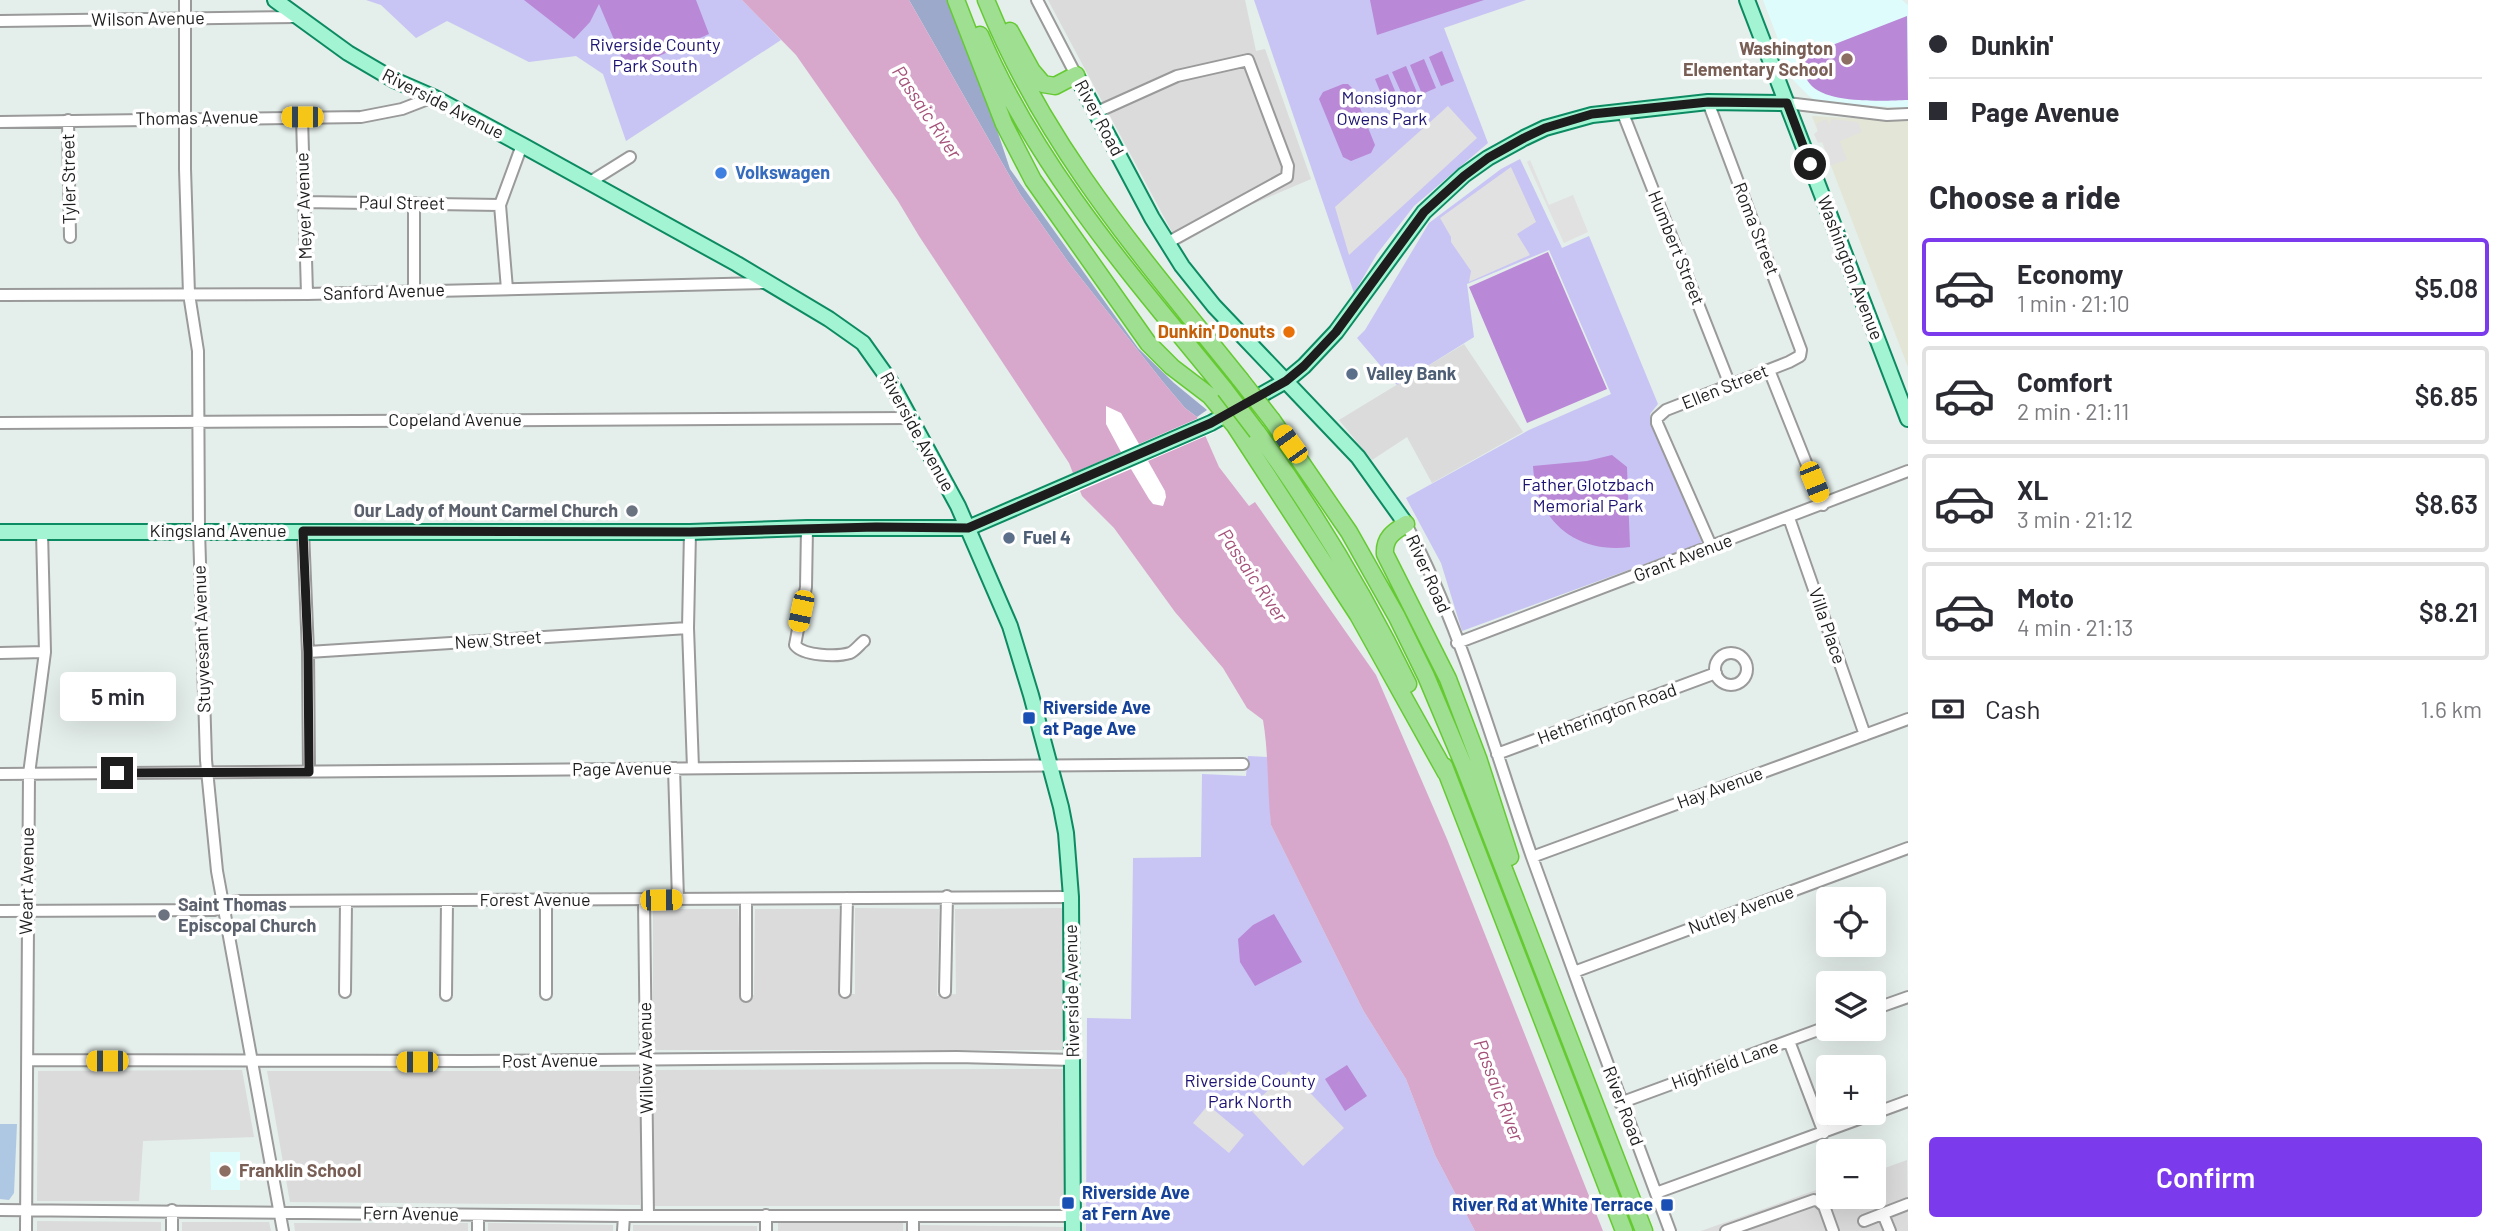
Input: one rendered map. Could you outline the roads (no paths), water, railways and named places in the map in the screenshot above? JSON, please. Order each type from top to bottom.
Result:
[{"type":"highway","points":[[956,0],[1004,124],[1041,194],[1148,343],[1172,367],[1210,396],[1219,419],[1358,615],[1447,773]]},
{"type":"highway","points":[[965,0],[1011,99],[1055,173],[1099,234],[1257,432],[1315,515],[1359,588],[1399,665],[1447,773],[1624,1231]]},
{"type":"highway","points":[[986,0],[1027,90],[1077,172],[1272,420],[1349,533],[1412,647],[1464,765],[1644,1231]]},
{"type":"highway","points":[[995,0],[1037,79],[1043,84],[1055,86],[1076,75]]},
{"type":"highway","points":[[1406,524],[1386,541],[1385,554],[1437,654],[1458,704],[1487,784],[1545,973]]},
{"type":"main road","name":"Riverside Avenue","points":[[275,0],[348,53],[394,80],[433,97],[590,182],[829,318],[863,343],[890,381],[968,528],[1010,626],[1051,767],[1066,833],[1071,897],[1073,1224]]},
{"type":"main road","name":"Washington Avenue","points":[[1747,0],[1908,419]]},
{"type":"main road","name":"River Road","points":[[1076,75],[1167,243],[1198,287],[1358,457],[1406,524]]},
{"type":"main road","name":"Kingsland Avenue","points":[[0,532],[690,532],[807,528],[968,528],[1219,419],[1286,381],[1336,332],[1424,212],[1464,176],[1505,148],[1545,128],[1592,114],[1708,102],[1787,103]]},
{"type":"street","name":"Stuyvesant Avenue","points":[[185,0],[185,169],[189,294],[198,351],[202,684],[208,772],[217,871],[282,1231]]},
{"type":"street","name":"River Road","points":[[1037,0],[1076,75]]},
{"type":"street","name":"Wilson Avenue","points":[[0,21],[296,17]]},
{"type":"street","points":[[1097,111],[1177,76],[1248,60],[1288,166],[1287,177],[1167,243]]},
{"type":"street","name":"Thomas Avenue","points":[[0,121],[382,114],[433,97]]},
{"type":"street","name":"Roma Street","points":[[1708,102],[1801,350],[1800,356]]},
{"type":"street","points":[[1787,103],[1887,115],[1908,114]]},
{"type":"street","name":"Humbert Street","points":[[1622,111],[1730,385]]},
{"type":"street","name":"Meyer Avenue","points":[[302,117],[307,294]]},
{"type":"street","name":"Tyler Street","points":[[68,120],[70,237]]},
{"type":"street","points":[[507,289],[500,205],[522,145]]},
{"type":"street","points":[[590,182],[630,157]]},
{"type":"street","name":"Paul Street","points":[[304,202],[500,205]]},
{"type":"street","points":[[414,204],[414,290]]},
{"type":"street","name":"Sanford Avenue","points":[[0,295],[307,294],[769,283]]},
{"type":"street","name":"Ellen Street","points":[[1712,548],[1657,424],[1657,418],[1666,410],[1800,356]]},
{"type":"street","points":[[1769,370],[1823,505]]},
{"type":"street","name":"Copeland Avenue","points":[[0,423],[910,418]]},
{"type":"street","name":"Grant Avenue","points":[[1457,643],[1712,548],[1908,471]]},
{"type":"street","name":"Villa Place","points":[[1788,518],[1865,734]]},
{"type":"street","name":"River Road","points":[[1406,524],[1435,584],[1620,1102],[1670,1231]]},
{"type":"street","points":[[807,528],[806,587],[795,645],[799,650],[816,654],[851,652],[864,641]]},
{"type":"street","points":[[303,531],[309,772]]},
{"type":"street","name":"Weart Avenue","points":[[26,1231],[29,774],[45,652],[42,532]]},
{"type":"street","points":[[690,532],[688,628],[693,768]]},
{"type":"street","name":"New Street","points":[[308,652],[688,628]]},
{"type":"street","points":[[0,653],[45,652]]},
{"type":"street","name":"Hetherington Road","points":[[1497,754],[1716,673]]},
{"type":"street","name":"Hay Avenue","points":[[1532,857],[1908,719]]},
{"type":"street","name":"Page Avenue","points":[[0,774],[1243,764]]},
{"type":"street","points":[[674,768],[678,900]]},
{"type":"street","name":"Nutley Avenue","points":[[1574,972],[1908,848]]},
{"type":"street","points":[[945,992],[947,896]]},
{"type":"street","name":"Forest Avenue","points":[[0,911],[214,910],[235,901],[1071,897]]},
{"type":"street","points":[[845,992],[847,898]]},
{"type":"street","points":[[546,899],[546,994]]},
{"type":"street","points":[[746,899],[747,996]]},
{"type":"street","points":[[446,995],[447,901]]},
{"type":"street","name":"Willow Avenue","points":[[644,901],[648,1216]]},
{"type":"street","points":[[345,992],[346,902]]},
{"type":"street","points":[[1886,1005],[1908,997]]},
{"type":"street","name":"Highfield Lane","points":[[1620,1102],[1816,1031]]},
{"type":"street","points":[[1789,1041],[1824,1133]]},
{"type":"street","name":"Post Avenue","points":[[28,1060],[251,1062],[957,1057],[1073,1060]]},
{"type":"street","points":[[1656,1193],[1908,1101]]},
{"type":"street","points":[[1727,1231],[1814,1200],[1824,1206],[1833,1231]]},
{"type":"street","points":[[1864,1221],[1908,1204]]},
{"type":"street","name":"Fern Avenue","points":[[0,1210],[766,1215],[913,1217],[1073,1224]]},
{"type":"street","points":[[172,1210],[172,1231]]},
{"type":"street","points":[[1883,1214],[1889,1231]]},
{"type":"street","points":[[478,1215],[478,1231]]},
{"type":"street","points":[[766,1215],[766,1231]]},
{"type":"street","points":[[624,1216],[624,1231]]},
{"type":"street","points":[[913,1217],[913,1231]]},
{"type":"water","name":"Passaic River","points":[[742,0],[909,0],[1020,194],[1069,263],[1163,382],[1185,408],[1197,417],[1219,467],[1249,506],[1255,502],[1376,675],[1447,839],[1603,1231],[1475,1231],[1435,1155],[1406,1079],[1363,1010],[1271,825],[1263,720],[1247,708],[1223,668],[1175,612],[1114,528],[1082,496],[1069,463],[898,201],[796,55]]},
{"type":"place","name":"Washington Elementary School","points":[[1847,59]]},
{"type":"place","name":"Volkswagen","points":[[721,173]]},
{"type":"place","name":"Dunkin' Donuts","points":[[1289,332]]},
{"type":"place","name":"Valley Bank","points":[[1352,374]]},
{"type":"place","name":"Our Lady of Mount Carmel Church","points":[[632,511]]},
{"type":"place","name":"Fuel 4","points":[[1009,538]]},
{"type":"place","name":"Riverside Ave at Page Ave","points":[[1029,718]]},
{"type":"place","name":"Saint Thomas Episcopal Church","points":[[164,915]]},
{"type":"place","name":"Franklin School","points":[[225,1171]]},
{"type":"place","name":"Riverside Ave at Fern Ave","points":[[1068,1203]]},
{"type":"place","name":"River Rd at White Terrace","points":[[1667,1205]]},
{"type":"park label","name":"Riverside County Park South","points":[[655,55]]},
{"type":"park label","name":"Monsignor Owens Park","points":[[1382,108]]},
{"type":"park label","name":"Father Glotzbach Memorial Park","points":[[1588,495]]},
{"type":"park label","name":"Riverside County Park North","points":[[1250,1091]]}]
